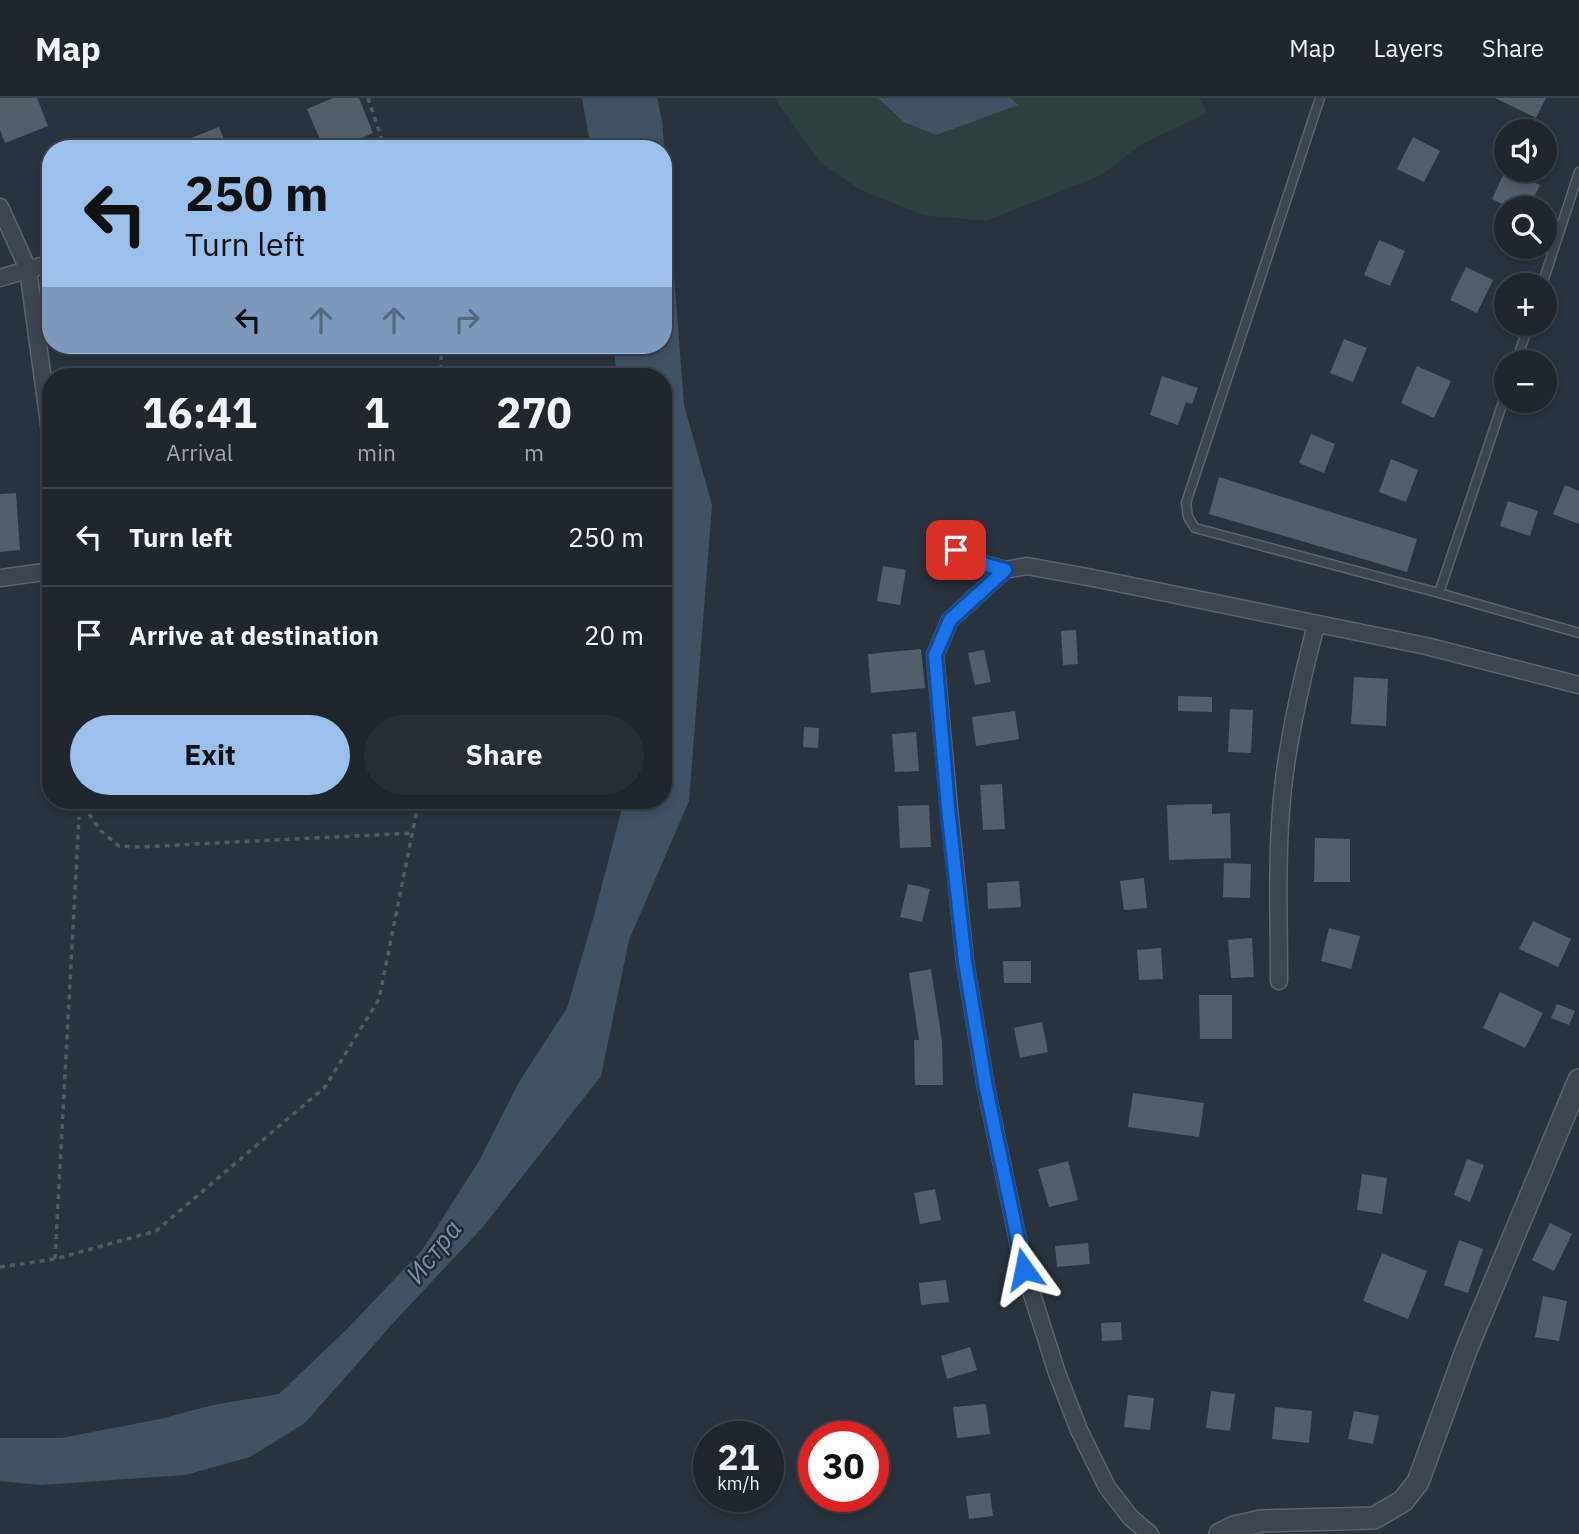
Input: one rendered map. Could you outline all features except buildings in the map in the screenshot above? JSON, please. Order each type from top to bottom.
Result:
[{"type":"street","points":[[0,207],[28,269],[42,372]]},
{"type":"street","points":[[0,278],[42,265]]},
{"type":"street","points":[[944,539],[969,560],[1005,570],[1027,566],[1094,578],[1426,646],[1579,685]]},
{"type":"street","points":[[1005,570],[950,620],[935,655],[965,962],[986,1088],[1024,1269],[1057,1373],[1079,1430],[1107,1487],[1131,1518],[1150,1534]]},
{"type":"street","points":[[0,578],[42,572]]},
{"type":"street","points":[[1279,981],[1279,857],[1283,788],[1300,685],[1317,625]]},
{"type":"street","points":[[1220,1534],[1234,1527],[1261,1521],[1374,1518],[1403,1501],[1418,1482],[1467,1348],[1579,1080]]},
{"type":"lane","points":[[1320,98],[1186,503],[1188,517],[1195,528],[1579,633]]},
{"type":"lane","points":[[1546,273],[1579,172]]},
{"type":"lane","points":[[1439,593],[1499,413]]},
{"type":"path","points":[[368,98],[382,140]]},
{"type":"path","points":[[55,1259],[80,809]]},
{"type":"path","points":[[86,809],[101,831],[119,846],[413,833]]},
{"type":"path","points":[[0,1267],[55,1259],[156,1231],[325,1087],[379,999],[417,809]]},
{"type":"green space","points":[[774,98],[1200,98],[1207,113],[1140,145],[1102,175],[986,221],[923,215],[859,189],[821,163]]},
{"type":"water","points":[[582,98],[657,98],[664,140],[589,140]]},
{"type":"water","points":[[878,98],[1011,98],[1018,105],[936,135],[904,122]]},
{"type":"water","name":"Истра","points":[[672,250],[684,405],[712,505],[689,801],[629,940],[601,1076],[482,1228],[305,1423],[250,1457],[185,1475],[41,1485],[0,1481],[0,1438],[61,1438],[160,1419],[213,1405],[279,1394],[348,1328],[423,1249],[479,1161],[519,1082],[567,1008],[622,809],[672,809],[672,368],[616,368],[614,354],[672,354]]},
{"type":"route","points":[[956,550],[969,560],[1005,570],[950,620],[935,655],[965,962],[986,1088],[1024,1269]]}]
